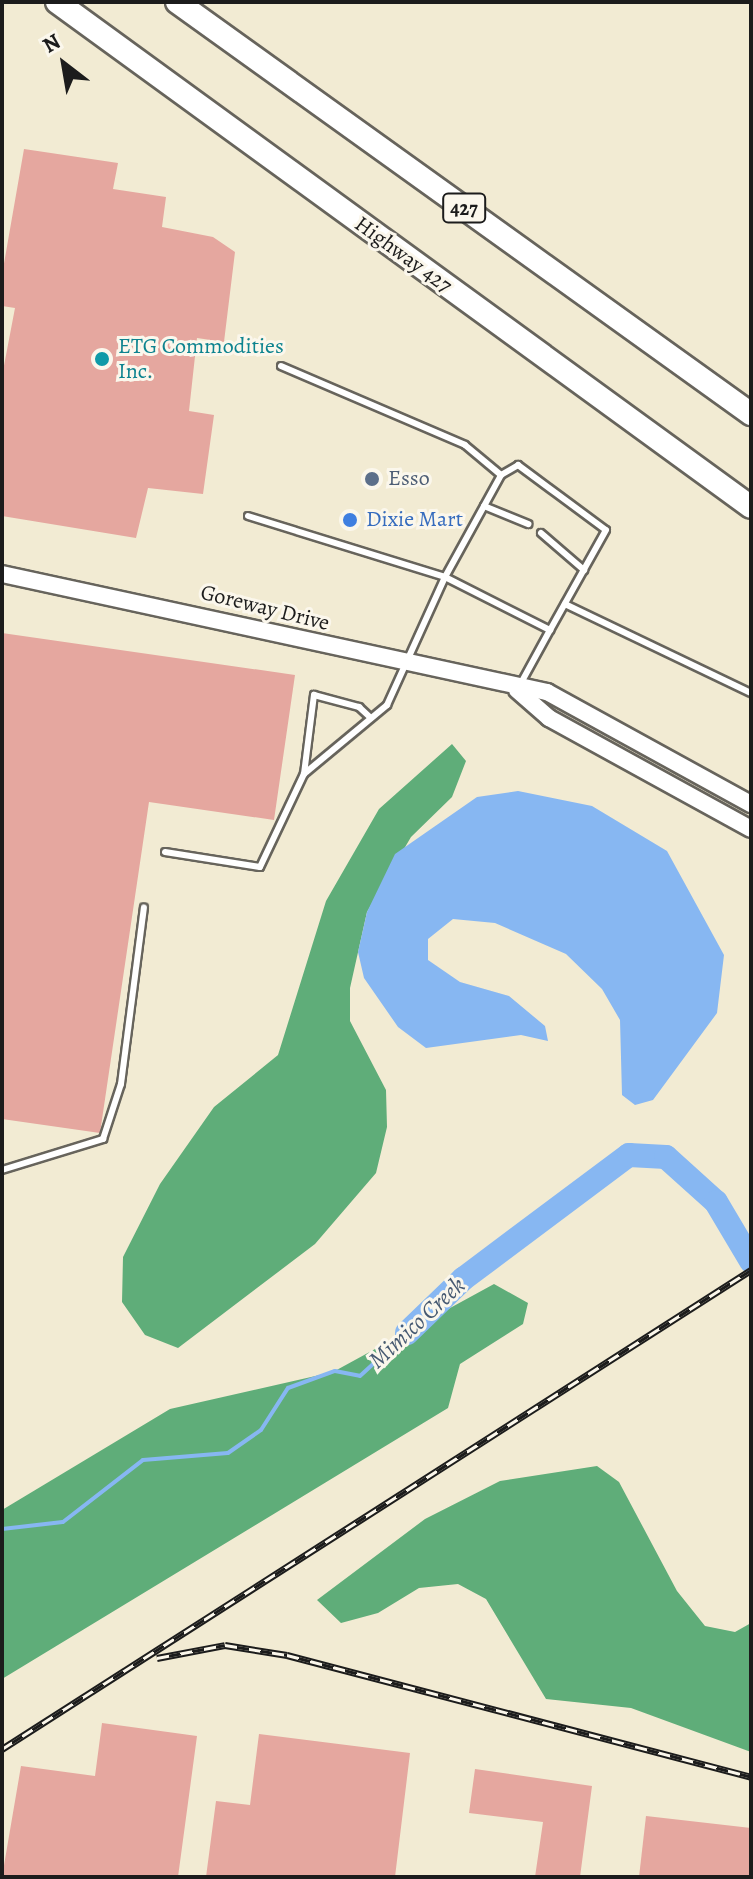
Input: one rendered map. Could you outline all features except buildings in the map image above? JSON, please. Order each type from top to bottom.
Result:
[{"type":"highway","name":"Highway 427","points":[[57,2],[727,493],[751,507]]},
{"type":"highway","name":"427","points":[[177,2],[751,414]]},
{"type":"highway","points":[[727,493],[751,514]]},
{"type":"main road","name":"Goreway Drive","points":[[2,574],[517,690],[547,692],[751,804]]},
{"type":"main road","name":"Goreway Drive","points":[[517,690],[541,714],[751,829]]},
{"type":"lane","points":[[281,366],[465,445],[501,475]]},
{"type":"lane","points":[[304,774],[387,705],[445,577],[501,475],[518,465],[606,530],[517,690]]},
{"type":"lane","points":[[484,506],[528,524]]},
{"type":"lane","points":[[248,516],[445,577],[550,630]]},
{"type":"lane","points":[[541,533],[584,570]]},
{"type":"lane","points":[[565,604],[751,693]]},
{"type":"lane","points":[[165,852],[260,867],[304,774],[314,695],[359,707],[371,718]]},
{"type":"lane","points":[[2,1170],[103,1139],[121,1084],[144,907]]},
{"type":"green space","points":[[452,744],[466,761],[452,797],[411,837],[367,912],[350,988],[350,1021],[386,1090],[387,1127],[376,1173],[315,1244],[178,1348],[145,1335],[122,1302],[123,1257],[160,1184],[214,1107],[278,1055],[326,901],[379,809]]},
{"type":"green space","points":[[494,1284],[528,1303],[523,1324],[460,1364],[448,1408],[2,1679],[2,1510],[170,1409],[333,1372]]},
{"type":"green space","points":[[597,1466],[619,1482],[677,1591],[705,1626],[735,1632],[751,1623],[751,1752],[631,1708],[546,1699],[486,1599],[458,1584],[419,1588],[378,1613],[341,1623],[317,1600],[425,1519],[500,1481]]},
{"type":"water","points":[[518,791],[592,806],[667,851],[724,955],[717,1013],[653,1100],[635,1105],[622,1095],[620,1020],[602,989],[566,954],[495,923],[453,919],[428,939],[428,960],[460,982],[509,996],[545,1026],[548,1041],[521,1035],[426,1048],[398,1027],[364,978],[358,952],[367,912],[395,854],[477,797]]},
{"type":"waterway","name":"Mimico Creek","points":[[407,1333],[463,1279],[629,1155],[666,1157],[716,1202],[751,1261]]},
{"type":"waterway","name":"Mimico Creek","points":[[2,1529],[63,1522],[143,1460],[228,1453],[261,1430],[288,1388],[335,1371],[360,1376],[407,1333]]},
{"type":"railway","points":[[2,1749],[751,1270]]},
{"type":"railway","points":[[157,1658],[225,1645],[287,1655],[751,1777]]},
{"type":"place","name":"ETG Commodities Inc.","points":[[102,359]]},
{"type":"place","name":"Esso","points":[[372,479]]},
{"type":"place","name":"Dixie Mart","points":[[350,520]]}]
